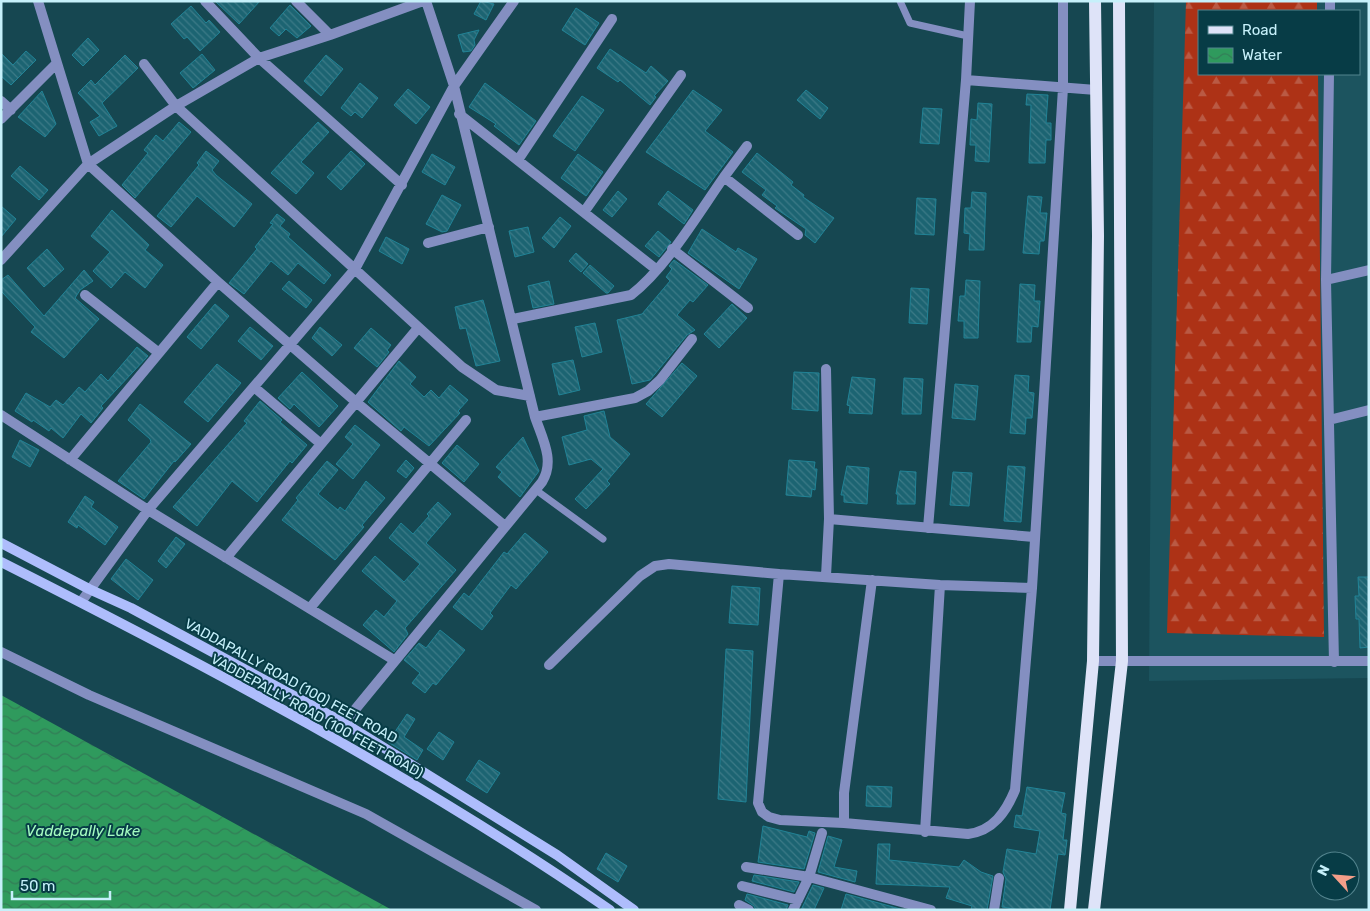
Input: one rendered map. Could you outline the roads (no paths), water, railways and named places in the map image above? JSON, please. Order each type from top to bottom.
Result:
[{"type":"main road","points":[[1070,910],[1093,661],[1098,236],[1095,1]]},
{"type":"main road","points":[[1094,910],[1122,661],[1119,1]]},
{"type":"main road","name":"VADDAPALLY ROAD (100) FEET ROAD","points":[[1,543],[89,589],[131,608],[344,723],[557,856],[634,910]]},
{"type":"main road","name":"VADDEPALLY ROAD (100 FEET ROAD)","points":[[1,562],[81,602],[330,736],[550,868],[610,910]]},
{"type":"street","points":[[205,1],[259,58],[402,184]]},
{"type":"street","points":[[296,1],[330,35]]},
{"type":"street","points":[[1,260],[88,164],[176,106],[259,58],[424,1],[454,86],[459,114],[513,319],[530,396],[548,458],[549,471],[536,490],[344,723]]},
{"type":"street","points":[[81,602],[148,510],[292,345],[355,269],[454,86],[514,1]]},
{"type":"street","points":[[928,528],[966,80],[970,1]]},
{"type":"street","points":[[780,574],[758,803],[762,812],[769,817],[780,820],[844,823],[925,832],[968,834],[982,832],[998,820],[1009,804],[1015,790],[1032,588],[1063,88],[1063,1]]},
{"type":"street","points":[[39,2],[56,64],[88,164],[218,282],[356,402],[505,526]]},
{"type":"street","points":[[518,160],[612,19]]},
{"type":"street","points":[[1,119],[56,64]]},
{"type":"street","points":[[144,64],[176,106],[418,328],[481,382],[496,390],[530,396]]},
{"type":"street","points":[[584,212],[681,75]]},
{"type":"street","points":[[1329,75],[1326,280],[1334,662]]},
{"type":"street","points":[[966,80],[1096,90]]},
{"type":"street","points":[[1,101],[11,110]]},
{"type":"street","points":[[459,114],[657,270]]},
{"type":"street","points":[[513,319],[631,295],[644,286],[747,146]]},
{"type":"street","points":[[724,177],[798,234]]},
{"type":"street","points":[[428,243],[488,226]]},
{"type":"street","points":[[672,249],[748,308]]},
{"type":"street","points":[[1326,280],[1369,270]]},
{"type":"street","points":[[70,460],[218,282]]},
{"type":"street","points":[[85,295],[159,352]]},
{"type":"street","points":[[226,558],[418,328]]},
{"type":"street","points":[[536,417],[634,398],[648,391],[692,339]]},
{"type":"street","points":[[826,370],[829,519],[826,576]]},
{"type":"street","points":[[254,387],[321,444]]},
{"type":"street","points":[[1329,420],[1369,410]]},
{"type":"street","points":[[1,415],[148,510],[394,660]]},
{"type":"street","points":[[310,608],[466,420]]},
{"type":"street","points":[[829,519],[1034,537]]},
{"type":"street","points":[[550,665],[640,576],[656,566],[689,564],[780,574],[940,585],[1032,588]]},
{"type":"street","points":[[844,823],[844,793],[872,580]]},
{"type":"street","points":[[925,832],[940,585]]},
{"type":"street","points":[[1,652],[89,695],[366,814],[536,910]]},
{"type":"street","points":[[1093,661],[1369,661]]},
{"type":"street","points":[[793,910],[809,877],[822,833]]},
{"type":"street","points":[[746,867],[809,877],[932,910]]},
{"type":"street","points":[[994,910],[999,878]]},
{"type":"street","points":[[742,886],[798,900]]},
{"type":"street","points":[[739,905],[749,910]]},
{"type":"lane","points":[[900,1],[910,22],[968,36]]},
{"type":"lane","points":[[536,490],[603,539]]},
{"type":"water","name":"Vaddepally Lake","points":[[1,695],[392,910],[1,910]]}]
